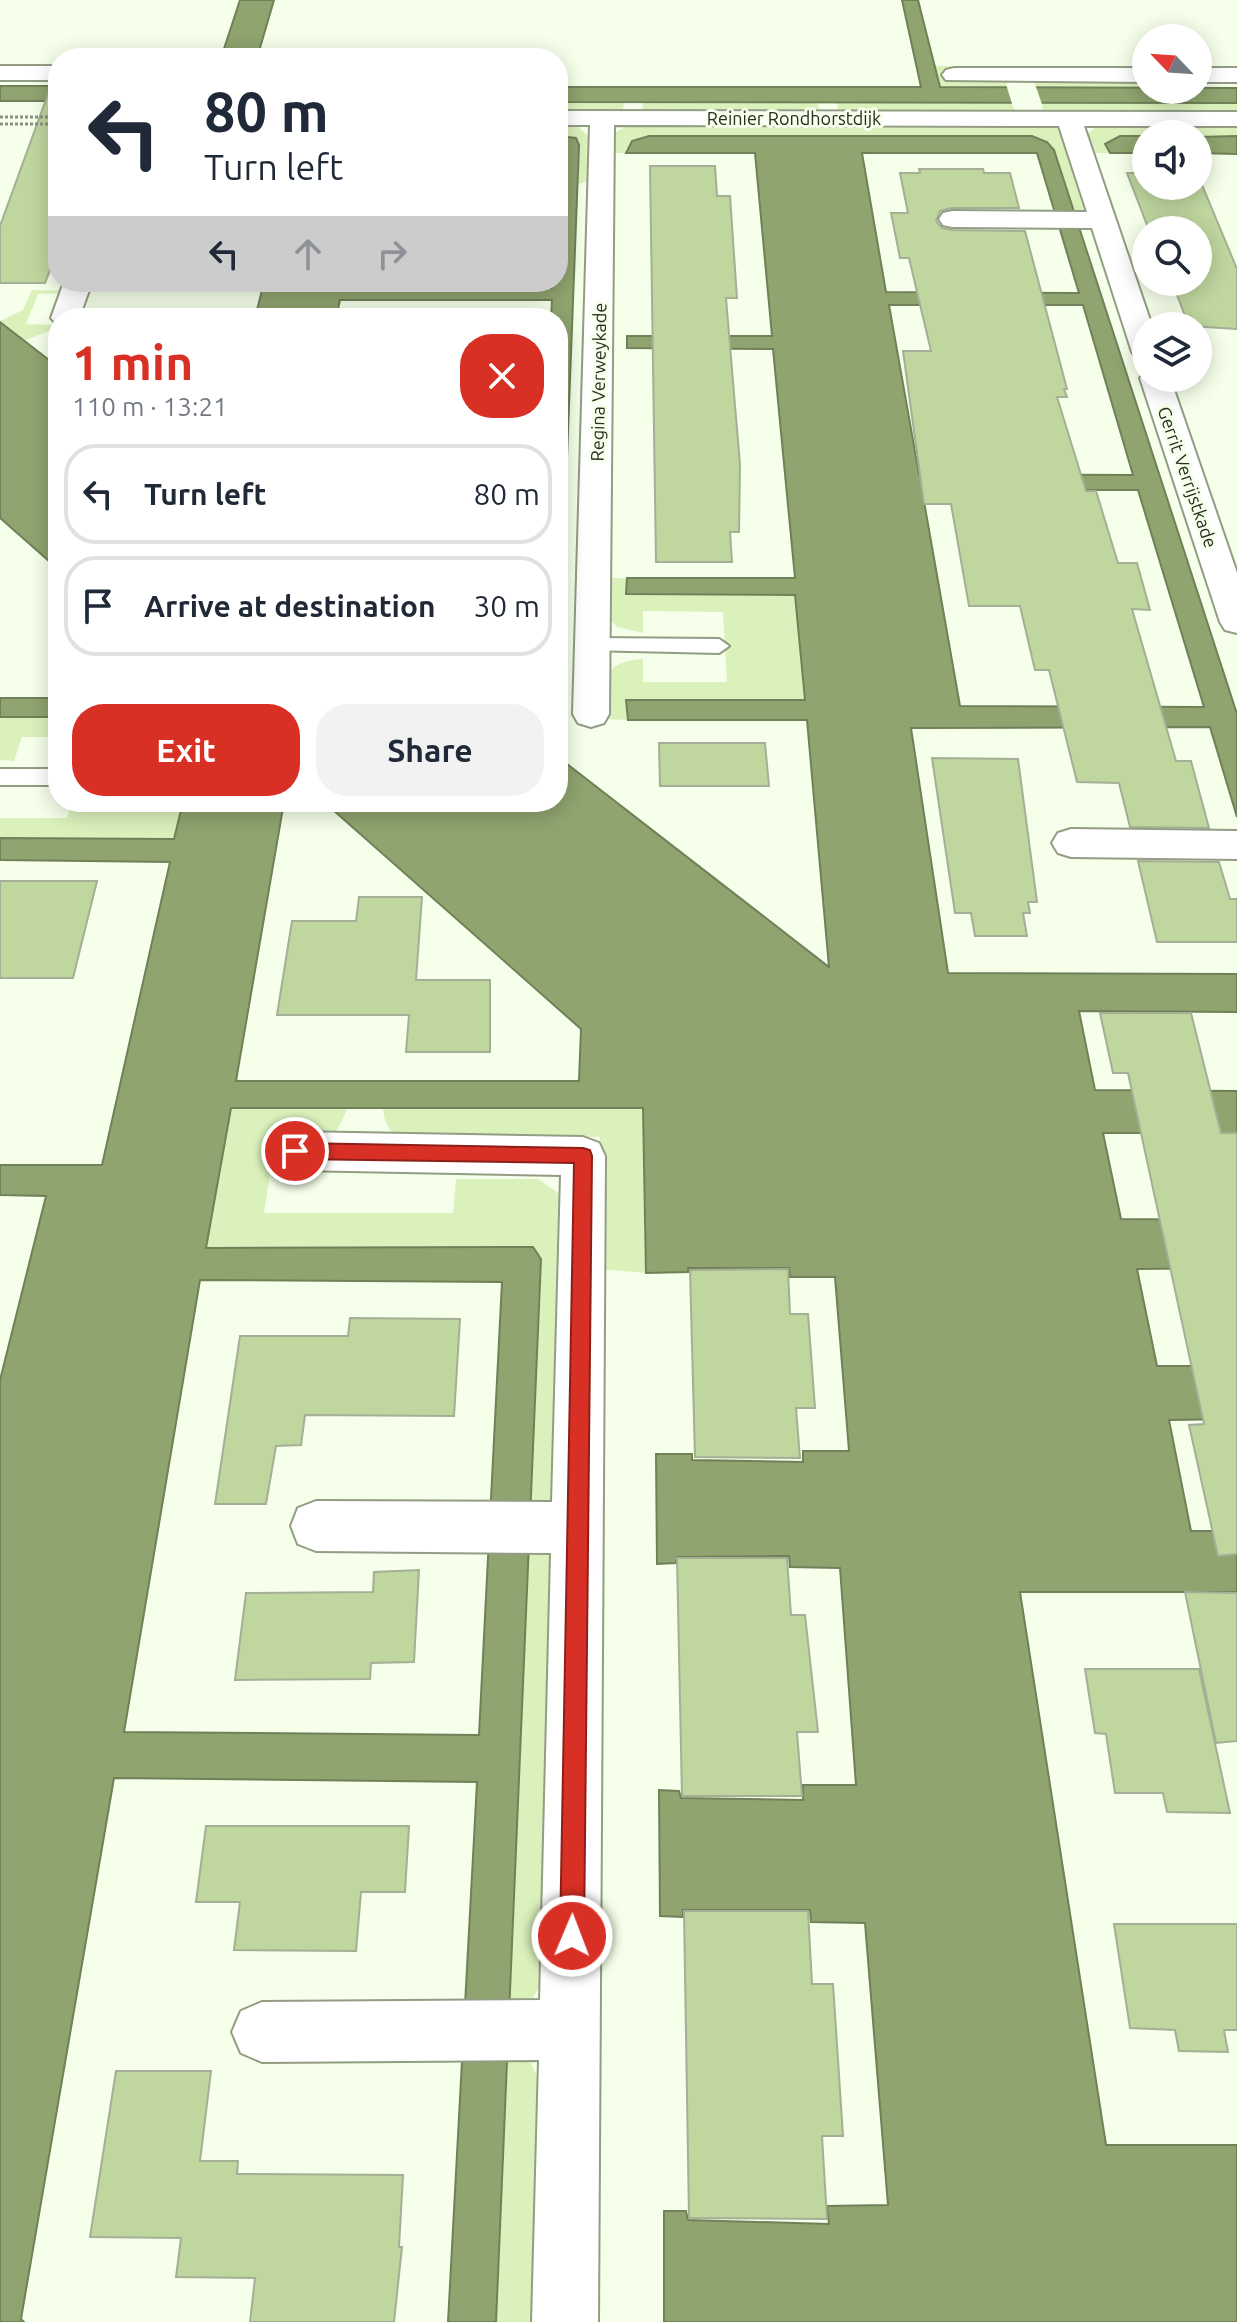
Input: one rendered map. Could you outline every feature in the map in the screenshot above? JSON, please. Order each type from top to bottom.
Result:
[{"type":"street","points":[[0,73],[48,73]]},
{"type":"street","points":[[954,75],[1018,78],[1132,75]]},
{"type":"street","points":[[1212,75],[1237,75]]},
{"type":"street","points":[[1018,78],[1029,115]]},
{"type":"street","name":"Reinier Rondhorstdijk","points":[[568,118],[1029,115],[1069,119],[1237,119]]},
{"type":"street","name":"Regina Verweykade","points":[[591,714],[602,118]]},
{"type":"street","points":[[1069,119],[1094,220],[1132,316]]},
{"type":"street","points":[[952,219],[1094,220]]},
{"type":"street","name":"Gerrit Verrijstkade","points":[[1160,392],[1237,622]]},
{"type":"street","points":[[1071,843],[1235,845]]},
{"type":"street","points":[[295,1151],[583,1156],[562,1527],[550,2030],[565,2322]]},
{"type":"street","points":[[316,1526],[562,1527]]},
{"type":"street","points":[[262,2032],[550,2030]]},
{"type":"lane","points":[[592,645],[719,646]]},
{"type":"lane","points":[[0,777],[48,777]]},
{"type":"path","points":[[0,117],[48,117]]},
{"type":"path","points":[[0,124],[48,124]]},
{"type":"shaded area","points":[[240,0],[274,0],[260,48],[224,48]]},
{"type":"shaded area","points":[[902,0],[918,0],[940,87],[1132,88],[1132,103],[568,102],[568,87],[921,87]]},
{"type":"shaded area","points":[[935,66],[951,66],[954,79],[999,79],[1007,82],[1008,88],[939,87]]},
{"type":"shaded area","points":[[1039,79],[1132,79],[1132,88],[1035,88],[1034,82]]},
{"type":"shaded area","points":[[0,86],[48,86],[48,101],[0,101]]},
{"type":"shaded area","points":[[1212,88],[1237,88],[1237,103],[1212,103]]},
{"type":"shaded area","points":[[568,102],[624,102],[618,114],[568,113]]},
{"type":"shaded area","points":[[643,102],[818,103],[819,110],[814,114],[648,114],[642,109]]},
{"type":"shaded area","points":[[837,103],[1012,103],[1015,110],[1008,114],[839,114]]},
{"type":"shaded area","points":[[1040,103],[1237,103],[1237,115],[1051,114],[1043,110]]},
{"type":"shaded area","points":[[568,127],[578,127],[593,140],[592,181],[578,184],[579,145],[568,137]]},
{"type":"shaded area","points":[[625,127],[1063,128],[1090,211],[1075,215],[1054,150],[1047,142],[626,148],[626,153],[612,153],[614,133]]},
{"type":"shaded area","points":[[1094,128],[1132,128],[1132,136],[1120,136],[1105,144],[1110,153],[1090,153],[1083,139]]},
{"type":"shaded area","points":[[1212,128],[1237,128],[1237,136],[1212,137]]},
{"type":"shaded area","points":[[649,136],[1032,136],[1047,142],[1054,150],[1237,714],[1237,817],[1210,727],[911,728],[948,973],[1237,974],[1237,1012],[1079,1011],[1095,1090],[1237,1091],[1237,1133],[1103,1133],[1121,1219],[1237,1220],[1237,1268],[1137,1269],[1157,1366],[1237,1366],[1237,1419],[1169,1420],[1191,1531],[1237,1531],[1237,1592],[1020,1592],[1106,2145],[1237,2145],[1237,2322],[664,2322],[664,2211],[686,2211],[688,2220],[829,2224],[827,2206],[888,2205],[865,1923],[811,1922],[810,1910],[683,1910],[683,1917],[660,1916],[659,1790],[679,1791],[681,1798],[803,1800],[803,1785],[856,1785],[840,1568],[790,1567],[789,1556],[677,1557],[676,1563],[657,1564],[656,1454],[692,1454],[692,1460],[803,1462],[803,1451],[849,1451],[835,1277],[790,1277],[789,1268],[688,1268],[688,1272],[646,1273],[643,1108],[231,1108],[206,1248],[533,1247],[541,1259],[496,2322],[448,2322],[477,1782],[114,1778],[21,2319],[24,2322],[0,2322],[0,1380],[46,1196],[0,1195],[0,1165],[102,1165],[170,862],[0,860],[0,838],[174,839],[181,812],[282,812],[236,1081],[579,1081],[581,1029],[335,812],[568,812],[568,765],[829,967],[807,720],[628,720],[626,700],[805,700],[795,595],[626,594],[627,578],[795,578],[773,349],[627,348],[627,336],[772,336],[755,153],[626,153],[632,141]],"holes":[[[862,153],[1037,153],[1079,293],[886,292]],[[889,305],[1083,305],[1133,475],[919,474]],[[922,490],[1138,490],[1204,707],[960,706]],[[200,1280],[502,1282],[479,1735],[124,1732]]]},
{"type":"shaded area","points":[[1120,136],[1132,136],[1132,153],[1110,153],[1105,144]]},
{"type":"shaded area","points":[[1237,136],[1237,154],[1212,153],[1212,137]]},
{"type":"shaded area","points":[[568,137],[576,138],[579,145],[568,432],[568,308],[552,308],[552,300],[340,300],[338,308],[258,308],[262,292],[568,292]]},
{"type":"shaded area","points":[[32,290],[66,292],[38,294],[26,324],[48,325],[48,331],[24,341],[0,321],[23,310]]},
{"type":"shaded area","points":[[0,322],[48,359],[48,560],[0,518]]},
{"type":"shaded area","points":[[608,578],[627,578],[627,594],[795,595],[805,700],[626,700],[628,720],[604,719],[608,673],[624,662],[643,659],[643,682],[727,682],[723,612],[643,611],[643,633],[617,627],[608,617]]},
{"type":"shaded area","points":[[0,698],[48,698],[48,717],[0,717]]},
{"type":"shaded area","points":[[0,717],[48,717],[48,737],[22,737],[14,761],[0,760]]},
{"type":"shaded area","points":[[69,812],[181,812],[175,839],[0,838],[0,818],[67,818]]},
{"type":"shaded area","points":[[230,1108],[348,1108],[334,1136],[276,1135],[264,1213],[453,1213],[456,1179],[538,1179],[561,1195],[560,1492],[547,1505],[530,1510],[541,1259],[533,1247],[206,1248]]},
{"type":"shaded area","points":[[383,1108],[644,1108],[646,1273],[598,1269],[600,1137],[394,1136],[385,1121]]},
{"type":"shaded area","points":[[529,1545],[545,1549],[557,1563],[545,1975],[531,2002],[510,2006]]},
{"type":"shaded area","points":[[508,2059],[531,2063],[543,2089],[538,2322],[496,2322]]},
{"type":"pier","points":[[1006,84],[1035,84],[1043,107],[1013,107]]},
{"type":"building","points":[[48,94],[48,275],[45,283],[0,283],[0,226]]},
{"type":"building","points":[[650,166],[715,166],[717,196],[730,196],[737,298],[726,298],[740,465],[739,532],[730,532],[732,562],[656,562]]},
{"type":"building","points":[[919,169],[983,169],[984,173],[1010,173],[1019,208],[951,208],[940,211],[936,221],[942,228],[952,230],[1025,231],[1067,389],[1064,389],[1067,397],[1057,397],[1086,491],[1096,491],[1118,563],[1137,563],[1150,610],[1132,609],[1176,761],[1191,761],[1209,828],[1130,827],[1119,783],[1077,782],[1049,670],[1035,670],[1020,606],[969,606],[951,504],[924,504],[903,351],[931,351],[909,258],[900,258],[891,213],[908,213],[900,173],[920,173]]},
{"type":"building","points":[[1137,200],[1208,200],[1237,269],[1237,329],[1212,327],[1212,312],[1184,312],[1177,296],[1212,296],[1212,216],[1144,216]]},
{"type":"building","points":[[659,743],[765,743],[769,786],[660,786]]},
{"type":"building","points":[[932,758],[1018,759],[1037,902],[1028,902],[1030,913],[1023,913],[1027,936],[975,936],[971,913],[955,913]]},
{"type":"building","points":[[1138,861],[1219,862],[1230,899],[1237,899],[1237,942],[1157,942]]},
{"type":"building","points":[[0,881],[97,881],[73,978],[0,978]]},
{"type":"building","points":[[359,897],[422,897],[416,980],[490,980],[490,1052],[406,1052],[409,1015],[277,1015],[292,921],[356,921]]},
{"type":"building","points":[[1100,1013],[1191,1013],[1221,1133],[1237,1133],[1237,1554],[1218,1556],[1189,1425],[1204,1424],[1128,1073],[1113,1073]]},
{"type":"building","points":[[788,1269],[790,1314],[808,1314],[815,1408],[796,1408],[800,1458],[695,1457],[690,1270]]},
{"type":"building","points":[[350,1318],[460,1319],[454,1416],[305,1415],[301,1445],[276,1446],[266,1504],[215,1504],[240,1336],[348,1336]]},
{"type":"building","points":[[677,1558],[787,1558],[791,1615],[805,1615],[818,1732],[797,1732],[802,1796],[682,1796]]},
{"type":"building","points":[[419,1570],[414,1662],[371,1663],[370,1679],[235,1680],[246,1593],[373,1592],[374,1572]]},
{"type":"building","points":[[1185,1592],[1237,1593],[1237,1741],[1216,1743]]},
{"type":"building","points":[[1085,1669],[1199,1669],[1230,1813],[1167,1812],[1163,1793],[1115,1793],[1106,1734],[1095,1733]]},
{"type":"building","points":[[206,1826],[409,1826],[405,1892],[361,1892],[356,1951],[234,1950],[240,1902],[196,1902]]},
{"type":"building","points":[[684,1911],[808,1911],[812,1984],[833,1984],[843,2136],[822,2136],[827,2219],[689,2218]]},
{"type":"building","points":[[1114,1924],[1237,1924],[1237,2030],[1224,2030],[1228,2052],[1179,2051],[1175,2030],[1130,2028]]},
{"type":"building","points":[[116,2071],[211,2071],[200,2161],[238,2161],[237,2174],[403,2175],[399,2247],[402,2247],[394,2322],[250,2322],[255,2278],[176,2277],[181,2238],[90,2237]]},
{"type":"route","points":[[295,1151],[583,1156],[572,1936]]}]
